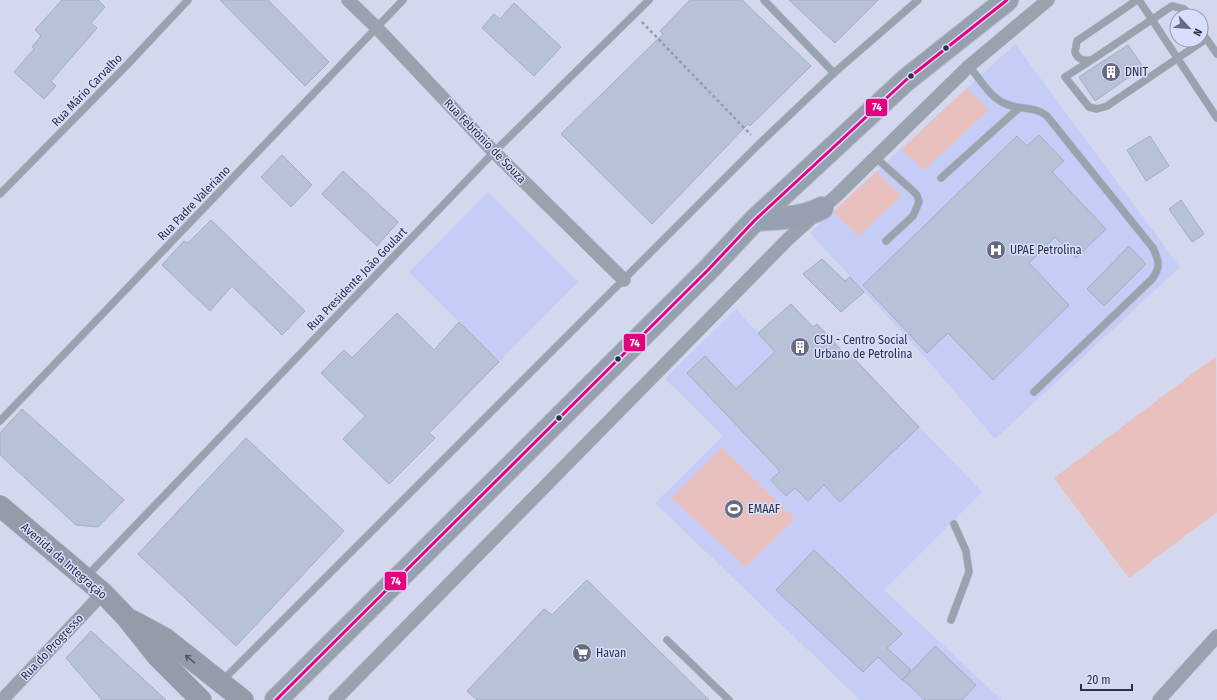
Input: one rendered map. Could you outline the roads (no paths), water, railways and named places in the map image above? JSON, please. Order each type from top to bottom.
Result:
[{"type":"highway","points":[[276,700],[708,270],[755,220],[906,80],[1006,0]]},
{"type":"highway","points":[[755,220],[798,217],[811,214],[822,208]]},
{"type":"main road","name":"Avenida da Integração","points":[[0,506],[103,593],[126,617],[157,656],[201,700]]},
{"type":"main road","name":"Avenida da Integração","points":[[126,617],[166,640],[243,700]]},
{"type":"street","name":"Rua Febrônio de Souza","points":[[348,0],[376,27],[494,152],[624,280]]},
{"type":"street","points":[[335,700],[788,238],[822,208],[970,66],[1048,0]]},
{"type":"street","name":"Rua do Progresso","points":[[2,700],[103,593]]},
{"type":"street","points":[[1158,700],[1217,636]]},
{"type":"lane","name":"Rua Mário Carvalho","points":[[0,194],[188,0]]},
{"type":"lane","name":"Rua Padre Valeriano","points":[[0,421],[403,0]]},
{"type":"lane","name":"Rua Presidente João Goulart","points":[[85,578],[494,152],[649,0]]},
{"type":"lane","points":[[764,0],[834,73]]},
{"type":"lane","points":[[221,683],[759,144],[834,73],[918,0]]},
{"type":"lane","points":[[1093,59],[1085,61],[1078,58],[1074,48],[1078,41],[1138,0],[1217,118]]},
{"type":"lane","points":[[1167,8],[1174,0]]},
{"type":"lane","points":[[1181,8],[1179,6],[1167,8],[1066,77],[1089,107],[1097,109],[1107,106],[1193,48]]},
{"type":"lane","points":[[1209,43],[1217,54]]},
{"type":"lane","points":[[970,66],[995,97],[1005,104],[1018,108],[1042,111],[1047,116],[1153,248],[1159,260],[1159,266],[1152,279],[1034,392]]},
{"type":"lane","points":[[941,178],[1018,108]]},
{"type":"lane","points":[[875,157],[917,195],[919,202],[913,216],[886,241]]},
{"type":"lane","points":[[951,620],[969,572],[966,552],[954,524]]},
{"type":"lane","points":[[667,640],[729,700]]},
{"type":"place","name":"DNIT","points":[[1111,72]]},
{"type":"place","name":"UPAE Petrolina","points":[[996,250]]},
{"type":"place","name":"CSU - Centro Social Urbano de Petrolina","points":[[800,347]]},
{"type":"place","name":"EMAAF","points":[[734,509]]},
{"type":"place","name":"Havan","points":[[582,653]]}]
